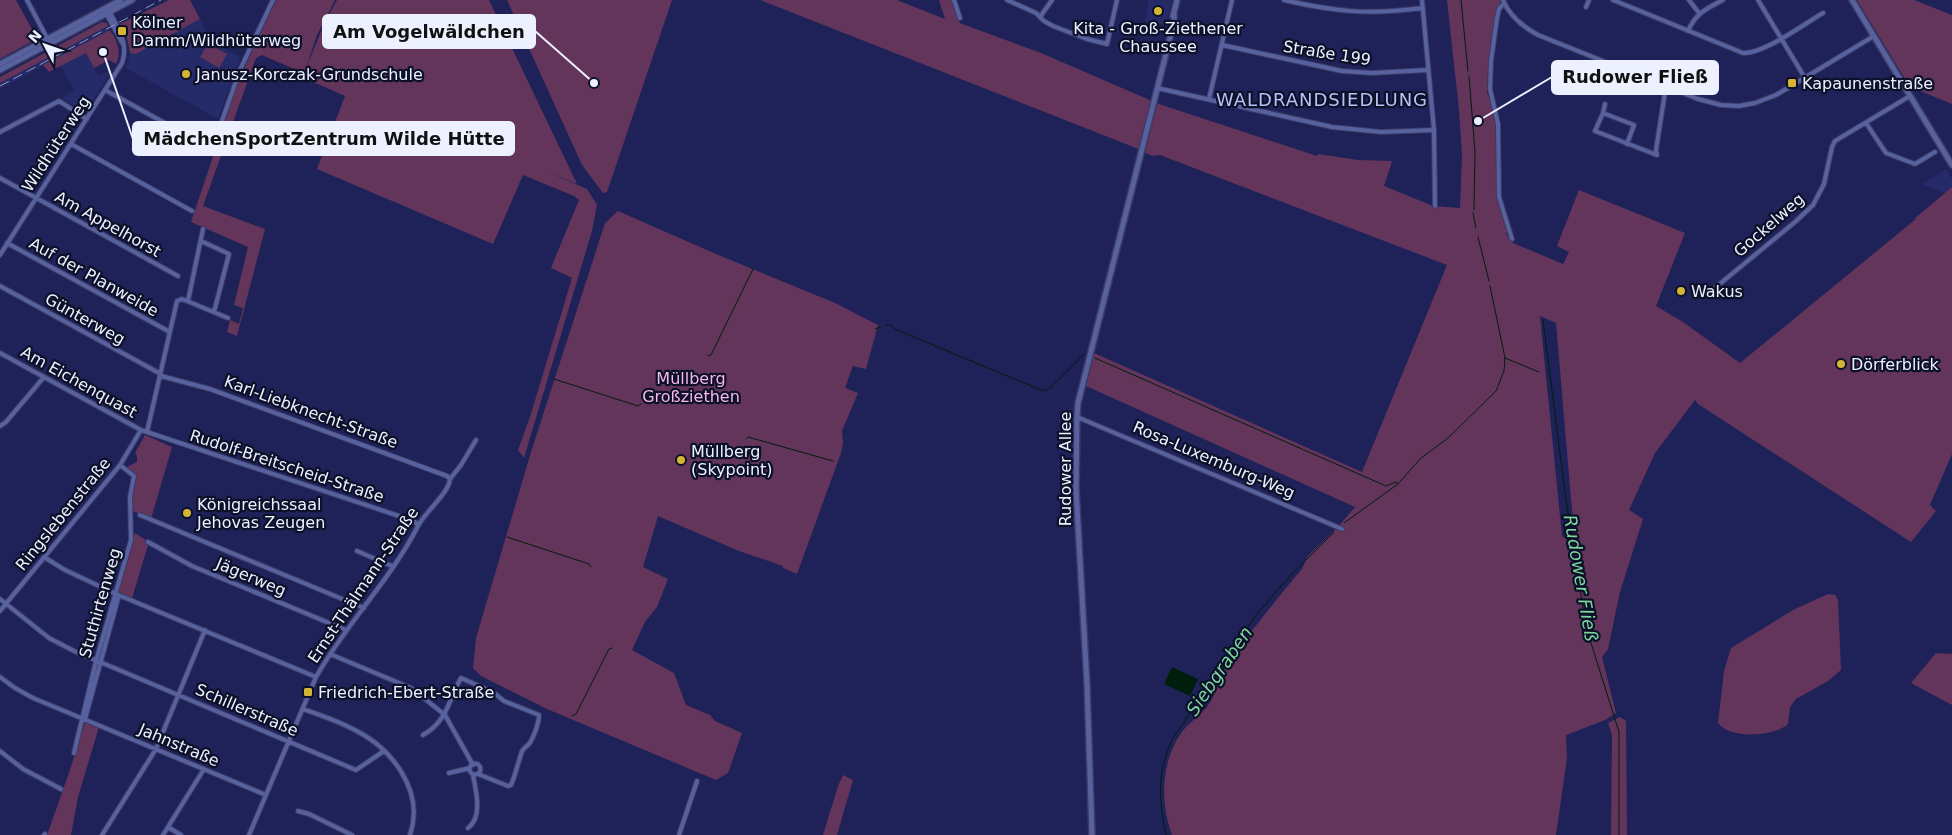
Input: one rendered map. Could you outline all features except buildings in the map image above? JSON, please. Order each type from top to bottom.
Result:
[{"type":"street","points":[[27,0],[49,41]]},
{"type":"street","points":[[0,70],[121,0]]},
{"type":"street","points":[[106,10],[132,0]]},
{"type":"street","points":[[105,90],[212,149],[240,70],[273,0]]},
{"type":"street","points":[[954,0],[960,18]]},
{"type":"street","points":[[1007,0],[1066,31],[1107,44],[1117,0]]},
{"type":"street","points":[[1040,17],[1052,0]]},
{"type":"street","name":"Rudower Allee","points":[[1092,835],[1076,489],[1077,416],[1080,395],[1175,20],[1174,14],[1177,0]]},
{"type":"street","points":[[1210,99],[1232,0]]},
{"type":"street","points":[[1284,0],[1324,9],[1363,13],[1423,8]]},
{"type":"street","points":[[1422,0],[1434,130],[1435,206]]},
{"type":"street","points":[[1586,7],[1589,0]]},
{"type":"street","points":[[1613,0],[1743,53],[1756,52],[1823,13]]},
{"type":"street","points":[[1689,0],[1699,14]]},
{"type":"street","points":[[1688,31],[1693,20],[1699,14],[1723,0]]},
{"type":"street","points":[[1758,0],[1805,78]]},
{"type":"street","points":[[1852,0],[1952,165]]},
{"type":"street","points":[[1512,239],[1499,197],[1498,124],[1490,89],[1491,61],[1497,18],[1499,9],[1504,1],[1517,20],[1538,35],[1666,86],[1721,105],[1739,106],[1763,100],[1805,78],[1874,36]]},
{"type":"street","name":"Wildhüterweg","points":[[0,255],[123,61],[124,45],[106,10]]},
{"type":"street","points":[[0,64],[49,41]]},
{"type":"street","name":"Straße 199","points":[[1222,45],[1342,71],[1372,73],[1428,70]]},
{"type":"street","points":[[1605,104],[1595,131],[1657,155],[1656,150],[1666,86]]},
{"type":"street","points":[[1157,88],[1350,130],[1399,132],[1434,130]]},
{"type":"street","name":"Gockelweg","points":[[1716,287],[1810,209],[1824,184],[1833,144],[1910,96]]},
{"type":"street","points":[[0,132],[60,102],[65,103],[87,119]]},
{"type":"street","points":[[1603,113],[1634,125],[1627,144]]},
{"type":"street","points":[[1866,123],[1886,153],[1915,164],[1936,152]]},
{"type":"street","points":[[71,144],[192,211]]},
{"type":"street","name":"Am Appelhorst","points":[[0,178],[178,276]]},
{"type":"street","points":[[204,229],[188,301],[228,318]]},
{"type":"street","points":[[201,241],[229,254],[214,312]]},
{"type":"street","name":"Auf der Planweide","points":[[7,243],[168,331]]},
{"type":"street","name":"Günterweg","points":[[0,286],[160,374]]},
{"type":"street","name":"Ringslebenstraße","points":[[0,611],[120,465],[145,431],[176,303],[178,299],[188,301]]},
{"type":"street","name":"Am Eichenquast","points":[[0,353],[145,431]]},
{"type":"street","name":"Karl-Liebknecht-Straße","points":[[160,374],[210,389],[436,472],[450,479]]},
{"type":"street","points":[[0,426],[6,422],[44,377]]},
{"type":"street","name":"Rosa-Luxemburg-Weg","points":[[1077,416],[1342,529]]},
{"type":"street","name":"Rudolf-Breitscheid-Straße","points":[[145,431],[414,521],[418,526]]},
{"type":"street","name":"Ernst-Thälmann-Straße","points":[[249,835],[316,677],[346,630],[364,608],[418,526],[444,491],[476,440]]},
{"type":"street","name":"Stuthirtenweg","points":[[74,753],[131,540],[130,497],[134,480],[132,473],[120,465]]},
{"type":"street","points":[[140,515],[364,608]]},
{"type":"street","name":"Jägerweg","points":[[148,542],[192,566],[346,630]]},
{"type":"street","points":[[357,551],[392,566]]},
{"type":"street","points":[[44,557],[65,570],[118,594],[316,677]]},
{"type":"street","name":"Schillerstraße","points":[[0,600],[49,638],[98,662],[356,770],[384,751]]},
{"type":"street","points":[[102,835],[156,749],[205,630]]},
{"type":"street","points":[[330,654],[411,688],[445,715],[472,766],[470,772],[508,786],[512,785],[518,770],[517,765],[524,747],[528,744],[539,715],[504,701],[493,692],[461,678],[445,715],[432,730],[424,735]]},
{"type":"street","name":"Jahnstraße","points":[[0,677],[33,698],[266,795]]},
{"type":"street","points":[[303,708],[354,729],[371,739],[392,758],[403,773],[412,796],[414,819],[410,835]]},
{"type":"street","points":[[0,751],[23,768],[61,789]]},
{"type":"street","points":[[449,773],[477,764],[480,767],[476,774],[477,816],[474,823],[468,828]]},
{"type":"street","points":[[163,835],[204,769]]},
{"type":"street","points":[[679,835],[697,781]]},
{"type":"street","points":[[298,811],[317,817],[352,835]]},
{"type":"street","points":[[168,827],[181,835]]},
{"type":"shaded area","name":"Kita - Groß-Ziethener Chaussee","points":[[1149,0],[1172,0],[1166,25],[1145,21]]},
{"type":"shaded area","name":"Janusz-Korczak-Grundschule","points":[[200,19],[213,43],[241,57],[218,119],[126,68],[130,53],[136,54]]},
{"type":"shaded area","points":[[108,26],[110,30],[0,89],[0,83]]},
{"type":"shaded area","points":[[86,52],[98,76],[113,69],[86,110],[82,111],[63,99],[66,94],[74,90],[61,66]]},
{"type":"shaded area","points":[[1946,169],[1952,179],[1952,187],[1945,193],[1922,184]]},
{"type":"shaded area","points":[[1172,667],[1198,679],[1190,696],[1164,684]]},
{"type":"green space","points":[[0,0],[16,0],[33,31],[38,29],[41,34],[40,37],[0,59]]},
{"type":"green space","points":[[169,0],[190,0],[200,19],[136,54],[130,53],[127,38],[120,24]]},
{"type":"green space","points":[[276,0],[335,0],[317,35],[306,68],[325,22],[337,0],[489,0],[577,184],[539,168],[587,189],[597,205],[592,231],[524,458],[518,450],[530,417],[572,278],[551,268],[579,200],[574,196],[523,175],[493,244],[317,169],[345,96],[302,77],[303,73],[262,55],[256,58],[203,206],[265,229],[237,336],[227,332],[230,320],[239,324],[243,308],[234,305],[248,247],[191,222],[238,82]]},
{"type":"green space","points":[[507,0],[672,0],[607,192],[603,193],[582,165]]},
{"type":"green space","points":[[760,0],[897,0],[945,19],[939,0],[953,0],[960,23],[1041,53],[1159,104],[1317,156],[1318,154],[1358,160],[1392,161],[1384,186],[1433,206],[1460,208],[1462,155],[1447,0],[1501,0],[1496,15],[1488,69],[1487,92],[1496,118],[1497,190],[1498,201],[1509,232],[1506,234],[1513,243],[1563,264],[1569,252],[1557,246],[1579,190],[1685,233],[1656,306],[1683,322],[1740,363],[1916,219],[1952,187],[1952,454],[1930,505],[1936,511],[1911,542],[1698,404],[1695,400],[1655,453],[1629,510],[1643,519],[1620,592],[1608,649],[1602,657],[1616,713],[1605,720],[1566,735],[1567,758],[1556,835],[1172,835],[1165,807],[1164,793],[1167,765],[1171,751],[1186,727],[1210,703],[1216,683],[1236,650],[1302,569],[1307,557],[1337,528],[1355,507],[1086,386],[1094,353],[1362,472],[1447,265],[1160,155],[1152,156],[1136,148]],"holes":[[[1540,316],[1556,323],[1575,546],[1562,536]]]},
{"type":"green space","points":[[1857,0],[1914,0],[1952,15],[1952,104],[1910,87]]},
{"type":"green space","points":[[102,22],[107,23],[108,26],[0,83],[0,77]]},
{"type":"green space","points":[[110,30],[118,46],[119,55],[116,64],[109,60],[94,68],[86,53],[49,72],[43,65]]},
{"type":"green space","points":[[208,44],[227,54],[219,68],[200,57]]},
{"type":"green space","name":"Müllberg Großziethen","points":[[618,211],[835,303],[878,325],[866,369],[853,366],[845,388],[858,393],[842,431],[843,443],[841,453],[797,574],[783,568],[783,566],[739,551],[658,516],[643,567],[668,579],[657,607],[645,622],[632,650],[674,673],[686,705],[710,715],[715,721],[742,733],[728,773],[716,780],[547,709],[481,676],[473,668],[476,638],[531,452],[605,223]]},
{"type":"green space","points":[[145,435],[172,447],[151,519],[131,510],[131,499],[136,474],[127,467],[137,462],[135,453]]},
{"type":"green space","points":[[135,533],[149,542],[132,598],[117,591]]},
{"type":"green space","points":[[1828,594],[1835,595],[1838,600],[1841,670],[1828,681],[1796,699],[1790,707],[1788,724],[1773,732],[1741,734],[1724,728],[1718,723],[1724,671],[1731,648],[1793,610]]},
{"type":"green space","points":[[1936,653],[1952,654],[1952,705],[1911,683]]},
{"type":"green space","points":[[1620,717],[1626,721],[1627,835],[1611,835],[1612,735],[1608,723]]},
{"type":"green space","points":[[85,722],[99,727],[78,797],[71,835],[47,835],[72,764]]},
{"type":"green space","points":[[843,775],[853,780],[837,835],[823,835],[838,786]]},
{"type":"waterway","name":"Rudower Fließ","points":[[1461,0],[1468,71]]},
{"type":"waterway","name":"Rudower Fließ","points":[[1469,76],[1475,152],[1474,210]]},
{"type":"waterway","name":"Siebgraben","points":[[1473,213],[1476,228]]},
{"type":"waterway","name":"Siebgraben","points":[[1478,237],[1489,281]]},
{"type":"waterway","points":[[708,356],[711,355],[753,269]]},
{"type":"waterway","name":"Siebgraben","points":[[1344,523],[1398,484],[1421,458],[1448,438],[1496,391],[1504,371],[1505,358],[1490,286]]},
{"type":"waterway","name":"Rudower Fließ","points":[[1543,320],[1565,493],[1586,627],[1619,732],[1619,835]]},
{"type":"waterway","points":[[886,325],[891,325],[895,329],[1041,390],[1051,387],[1084,354]]},
{"type":"waterway","points":[[875,329],[880,327]]},
{"type":"waterway","points":[[1095,358],[1386,486],[1396,482],[1398,484]]},
{"type":"waterway","points":[[1505,358],[1539,372]]},
{"type":"waterway","points":[[554,379],[638,406],[641,404]]},
{"type":"waterway","points":[[746,439],[748,437],[833,461]]},
{"type":"waterway","name":"Siebgraben","points":[[1166,835],[1161,787],[1164,764],[1172,740],[1256,615],[1289,577],[1334,532]]},
{"type":"waterway","points":[[507,537],[589,564],[591,567]]},
{"type":"waterway","points":[[572,716],[576,714],[609,649],[612,648]]},
{"type":"railway","points":[[0,86],[161,0]]},
{"type":"place","name":"Kita - Groß-Ziethener Chaussee","points":[[1158,11]]},
{"type":"place","name":"Kölner Damm/Wildhüterweg","points":[[122,31]]},
{"type":"place","name":"MädchenSportZentrum Wilde Hütte","points":[[103,52]]},
{"type":"place","name":"Janusz-Korczak-Grundschule","points":[[186,74]]},
{"type":"place","name":"Am Vogelwäldchen","points":[[594,83]]},
{"type":"place","name":"Kapaunenstraße","points":[[1792,83]]},
{"type":"place","name":"Rudower Fließ","points":[[1478,121]]},
{"type":"place","name":"Wakus","points":[[1681,291]]},
{"type":"place","name":"Dörferblick","points":[[1841,364]]},
{"type":"place","name":"Müllberg (Skypoint)","points":[[681,460]]},
{"type":"place","name":"Königreichssaal Jehovas Zeugen","points":[[187,513]]},
{"type":"place","name":"Friedrich-Ebert-Straße","points":[[308,692]]},
{"type":"district","name":"WALDRANDSIEDLUNG","points":[[1322,99]]}]
